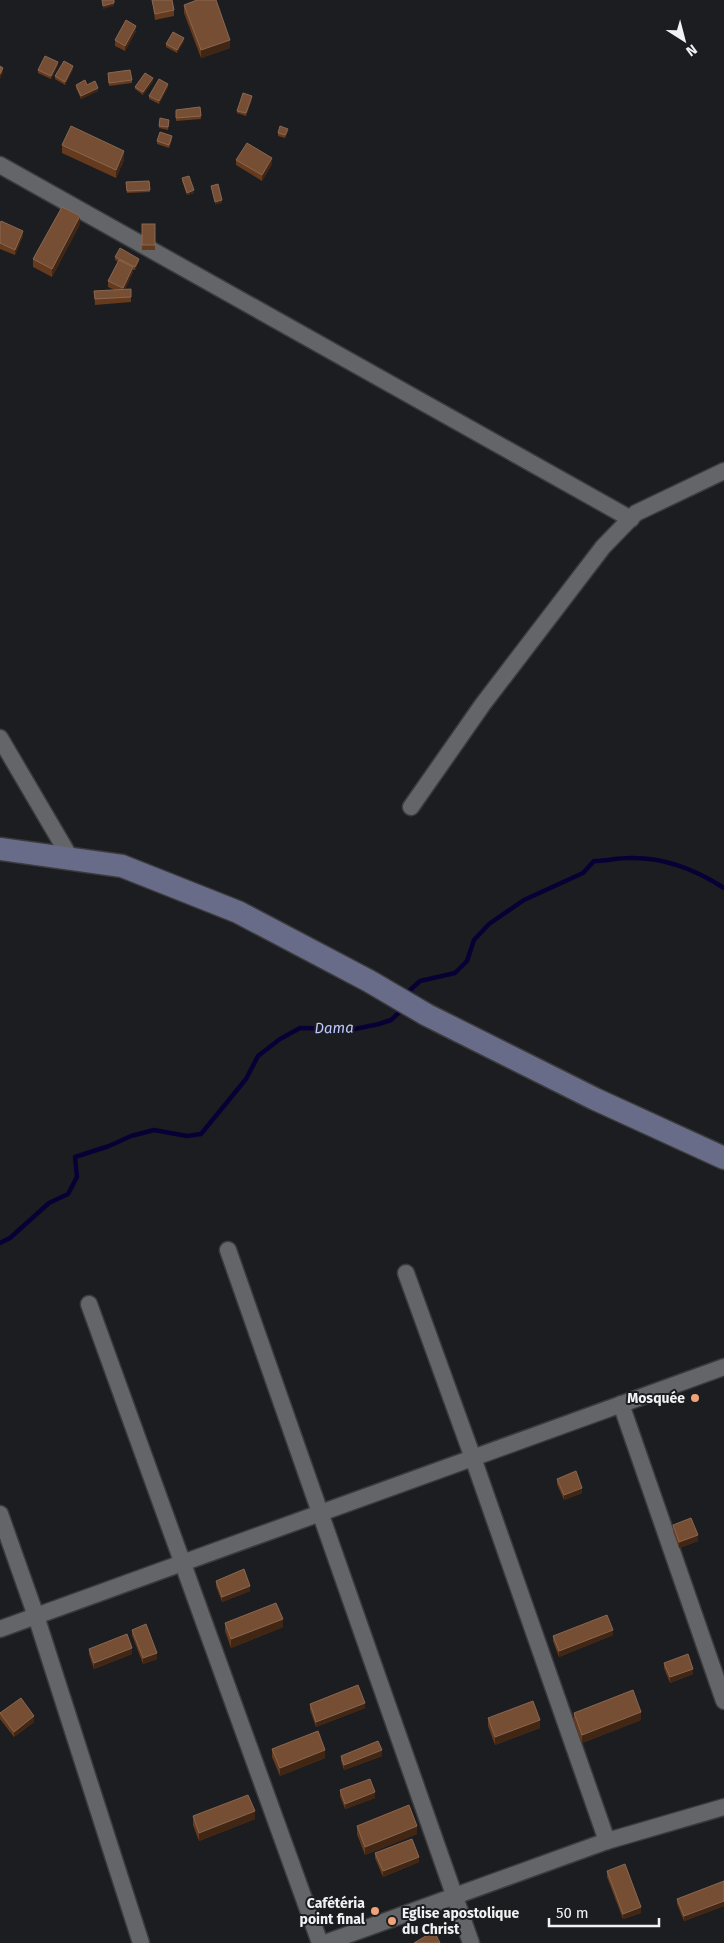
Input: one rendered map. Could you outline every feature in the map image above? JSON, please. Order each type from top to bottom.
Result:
[{"type":"street","points":[[0,165],[631,519]]},
{"type":"street","points":[[411,807],[489,697],[603,547],[636,513],[724,471]]},
{"type":"street","points":[[0,738],[71,859]]},
{"type":"street","points":[[0,849],[122,866],[238,912],[369,981],[427,1015],[595,1100],[724,1158]]},
{"type":"street","points":[[228,1250],[471,1943]]},
{"type":"street","points":[[406,1273],[474,1458],[608,1841]]},
{"type":"street","points":[[89,1304],[320,1943]]},
{"type":"street","points":[[0,1629],[724,1367]]},
{"type":"street","points":[[621,1404],[724,1701]]},
{"type":"street","points":[[0,1514],[36,1616],[141,1943]]},
{"type":"street","points":[[325,1943],[608,1841],[724,1807]]},
{"type":"building","points":[[102,0],[114,0],[114,3],[103,6]]},
{"type":"building","points":[[152,0],[172,0],[174,10],[155,14]]},
{"type":"building","points":[[197,0],[216,0],[230,40],[201,50],[184,5]]},
{"type":"building","points":[[126,20],[136,26],[125,46],[115,40]]},
{"type":"building","points":[[173,32],[184,38],[177,50],[166,44]]},
{"type":"building","points":[[45,56],[58,62],[51,76],[38,70]]},
{"type":"building","points":[[64,61],[73,66],[65,82],[55,76]]},
{"type":"building","points":[[130,70],[132,80],[109,83],[108,73]]},
{"type":"building","points":[[145,73],[153,78],[143,92],[135,87]]},
{"type":"building","points":[[159,79],[168,84],[159,101],[149,96]]},
{"type":"building","points":[[85,80],[87,85],[95,81],[98,88],[81,96],[76,85]]},
{"type":"building","points":[[243,93],[252,96],[246,113],[237,111]]},
{"type":"building","points":[[200,107],[201,116],[176,118],[176,110]]},
{"type":"building","points":[[160,118],[169,120],[168,127],[159,126]]},
{"type":"building","points":[[71,126],[124,151],[116,170],[62,145]]},
{"type":"building","points":[[280,126],[288,129],[285,135],[278,133]]},
{"type":"building","points":[[160,132],[172,136],[169,145],[157,141]]},
{"type":"building","points":[[247,143],[272,158],[262,175],[236,160]]},
{"type":"building","points":[[189,176],[194,190],[187,193],[182,178]]},
{"type":"building","points":[[149,181],[150,190],[127,191],[126,182]]},
{"type":"building","points":[[218,184],[222,200],[215,202],[211,186]]},
{"type":"building","points":[[62,207],[80,216],[52,269],[33,259]]},
{"type":"building","points":[[1,221],[23,231],[15,250],[0,243]]},
{"type":"building","points":[[142,224],[155,224],[155,245],[142,245]]},
{"type":"building","points":[[120,248],[139,259],[135,267],[115,257]]},
{"type":"building","points":[[119,260],[133,267],[123,288],[108,281]]},
{"type":"building","points":[[131,289],[131,297],[95,299],[94,291]]},
{"type":"building","points":[[576,1471],[582,1488],[564,1495],[557,1479]]},
{"type":"building","points":[[691,1518],[698,1535],[679,1542],[673,1525]]},
{"type":"building","points":[[244,1569],[250,1586],[222,1597],[216,1581]]},
{"type":"building","points":[[276,1603],[283,1619],[231,1639],[225,1623]]},
{"type":"building","points":[[607,1615],[613,1630],[559,1651],[553,1636]]},
{"type":"building","points":[[146,1624],[157,1653],[143,1658],[132,1630]]},
{"type":"building","points":[[127,1634],[132,1648],[94,1663],[89,1649]]},
{"type":"building","points":[[688,1654],[693,1669],[670,1677],[664,1663]]},
{"type":"building","points":[[358,1685],[365,1703],[316,1722],[310,1704]]},
{"type":"building","points":[[633,1690],[641,1712],[582,1735],[574,1713]]},
{"type":"building","points":[[21,1698],[34,1716],[14,1732],[0,1713]]},
{"type":"building","points":[[533,1701],[540,1720],[495,1737],[488,1718]]},
{"type":"building","points":[[318,1731],[325,1750],[280,1768],[272,1749]]},
{"type":"building","points":[[378,1741],[382,1750],[344,1765],[341,1756]]},
{"type":"building","points":[[370,1779],[375,1792],[345,1804],[340,1790]]},
{"type":"building","points":[[248,1795],[255,1811],[199,1833],[193,1816]]},
{"type":"building","points":[[409,1805],[417,1826],[365,1847],[357,1826]]},
{"type":"building","points":[[412,1839],[419,1857],[383,1871],[375,1853]]},
{"type":"building","points":[[625,1864],[641,1907],[623,1914],[607,1871]]},
{"type":"building","points":[[724,1881],[724,1901],[684,1916],[677,1899]]},
{"type":"building","points":[[434,1931],[440,1943],[414,1943]]},
{"type":"waterway","name":"Dama","points":[[408,996],[409,991],[420,981],[455,973],[467,961],[474,940],[489,924],[524,900],[583,873],[594,861],[642,858],[667,862],[702,875],[724,888]]},
{"type":"waterway","name":"Dama","points":[[0,1243],[10,1238],[49,1203],[68,1194],[77,1177],[75,1157],[109,1146],[131,1136],[154,1130],[187,1136],[201,1134],[246,1079],[258,1056],[280,1039],[300,1028],[355,1029],[379,1024],[391,1020],[403,1009]]},
{"type":"place","name":"Mosquée","points":[[695,1398]]},
{"type":"place","name":"Cafétéria point final","points":[[375,1911]]},
{"type":"place","name":"Eglise apostolique du Christ","points":[[392,1921]]}]
